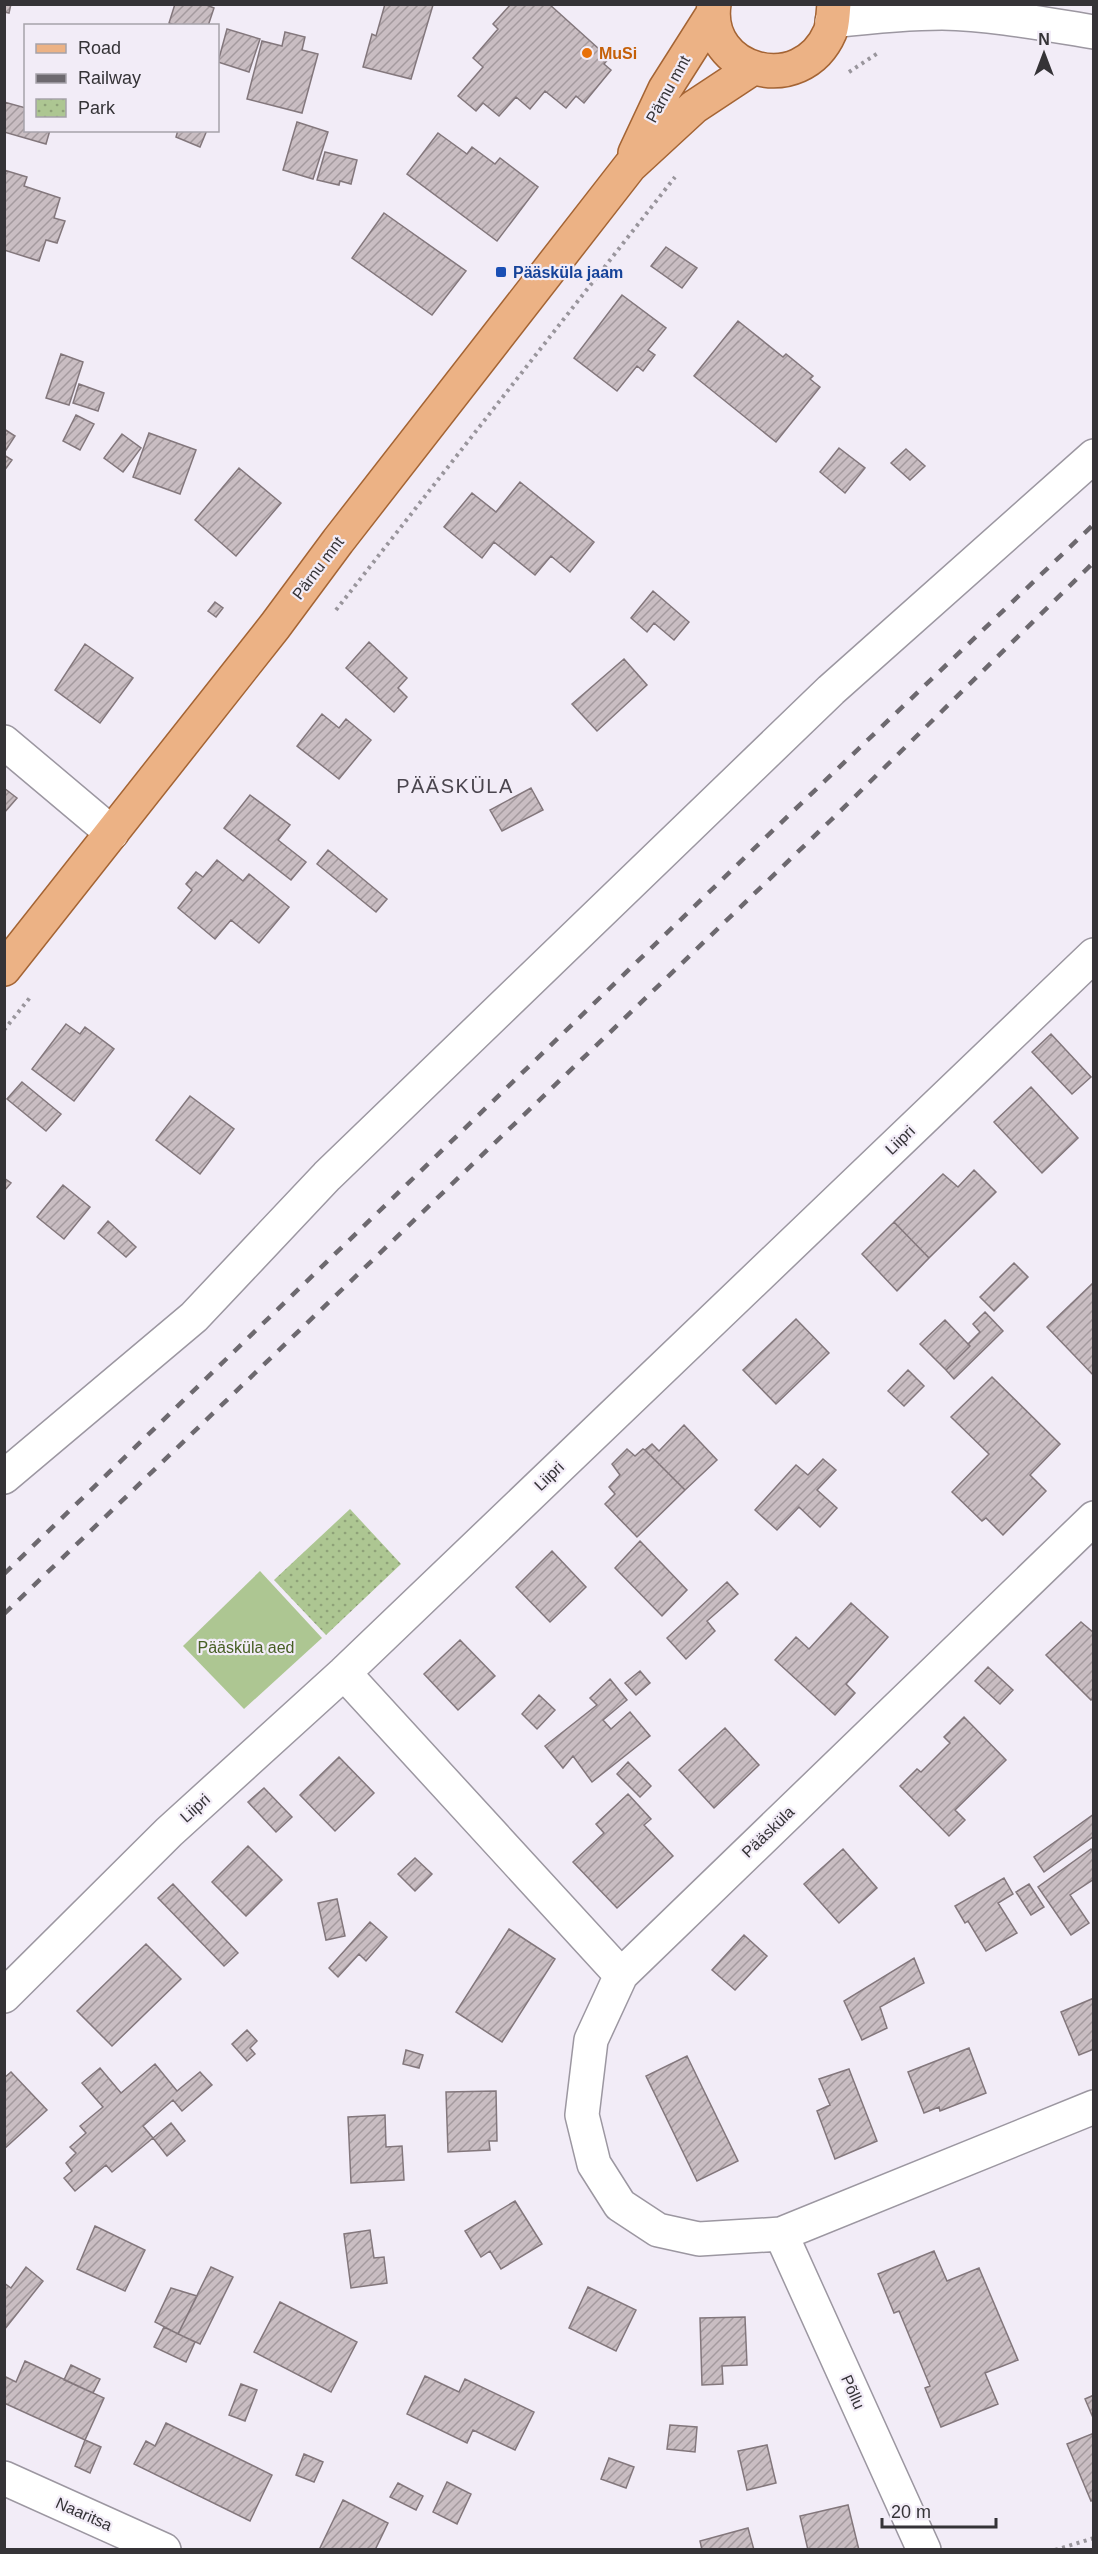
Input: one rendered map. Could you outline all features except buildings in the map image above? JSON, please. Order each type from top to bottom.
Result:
[{"type":"main road","points":[[713,10],[718,38],[733,57],[753,68],[777,72],[800,66],[819,51],[831,30],[833,9]]},
{"type":"main road","name":"Pärnu mnt","points":[[630,166],[665,89],[713,10]]},
{"type":"main road","name":"Pärnu mnt","points":[[4,969],[274,627],[338,541],[630,166],[694,107],[753,68]]},
{"type":"street","points":[[833,9],[888,15],[943,13],[1007,19],[1094,32]]},
{"type":"street","points":[[4,1477],[194,1317],[327,1176],[831,690],[1094,456]]},
{"type":"street","points":[[4,742],[112,832]]},
{"type":"street","name":"Liipri","points":[[4,1996],[169,1832],[344,1673],[1094,955]]},
{"type":"street","name":"Pääsküla","points":[[781,2234],[699,2240],[658,2230],[620,2205],[594,2164],[582,2115],[591,2040],[621,1975],[1094,1518]]},
{"type":"street","points":[[344,1673],[621,1975]]},
{"type":"street","points":[[781,2234],[1094,2107]]},
{"type":"street","name":"Põllu","points":[[781,2234],[924,2550]]},
{"type":"street","name":"Naaritsa","points":[[4,2478],[164,2550]]},
{"type":"path","points":[[332,615],[676,176]]},
{"type":"path","points":[[4,1030],[37,988]]},
{"type":"path","points":[[1055,2550],[1094,2538]]},
{"type":"green space","points":[[350,1509],[401,1564],[326,1635],[274,1580]]},
{"type":"green space","name":"Pääsküla aed","points":[[260,1571],[322,1638],[244,1709],[183,1646]]},
{"type":"railway","points":[[4,1574],[764,839],[1094,524]]},
{"type":"railway","points":[[4,1614],[830,821],[1094,562]]},
{"type":"place","name":"MuSi","points":[[587,53]]},
{"type":"place","name":"Pääsküla jaam","points":[[501,272]]},
{"type":"district","name":"PÄÄSKÜLA","points":[[455,786]]}]
